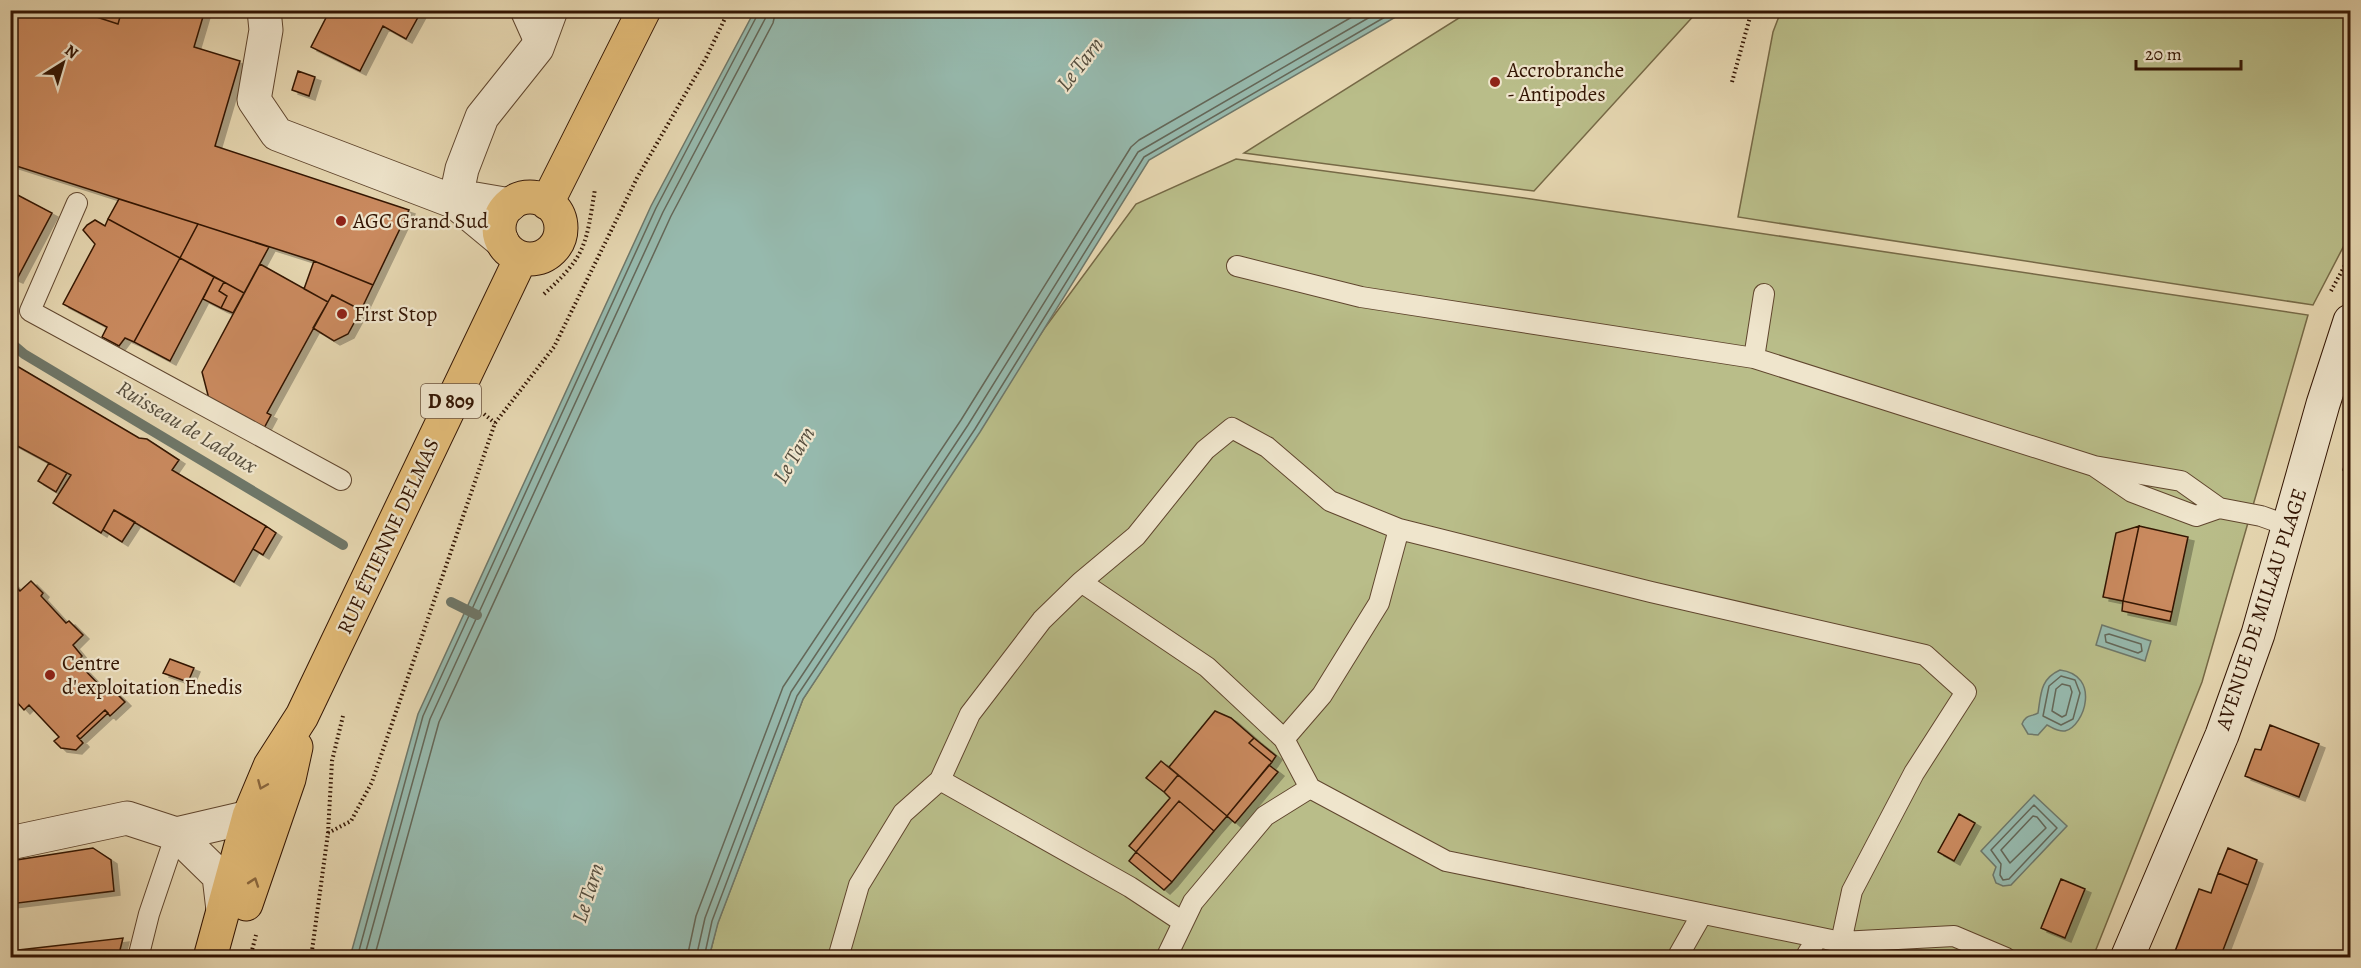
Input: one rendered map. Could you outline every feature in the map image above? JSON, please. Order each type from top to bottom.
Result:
[{"type":"main road","points":[[547,203],[644,10]]},
{"type":"main road","points":[[510,205],[528,197],[547,203],[554,209],[561,227],[556,246],[540,258],[512,250]]},
{"type":"main road","name":"RUE ÉTIENNE DELMAS","points":[[210,957],[249,816],[270,766],[302,716],[384,544],[512,250],[500,222],[510,205]]},
{"type":"main road","name":"RUE ÉTIENNE DELMAS","points":[[229,957],[289,779],[302,716]]},
{"type":"street","points":[[264,10],[266,30],[254,100],[277,134],[455,202],[512,250]]},
{"type":"street","points":[[455,202],[462,169],[482,117],[537,48],[551,10]]},
{"type":"street","points":[[455,202],[475,199],[510,205]]},
{"type":"street","name":"AVENUE DE MILLAU PLAGE","points":[[2127,957],[2222,735],[2258,634],[2323,404],[2350,321]]},
{"type":"street","points":[[176,834],[249,816]]},
{"type":"street","points":[[10,843],[127,818],[176,834],[219,876],[224,910]]},
{"type":"lane","points":[[520,10],[537,48]]},
{"type":"lane","points":[[77,203],[30,311],[341,480]]},
{"type":"lane","points":[[1237,266],[1361,297],[1754,358],[2094,466],[2181,481],[2219,508],[2261,516],[2289,526]]},
{"type":"lane","points":[[1754,358],[1764,294]]},
{"type":"lane","points":[[838,957],[859,885],[903,813],[940,780],[970,714],[1042,620],[1081,582],[1136,536],[1205,450],[1232,428],[1267,447],[1330,501],[1399,529],[1651,592],[1925,655],[1966,692],[1914,772],[1852,891],[1841,942]]},
{"type":"lane","points":[[2094,466],[2132,492],[2196,516],[2219,508]]},
{"type":"lane","points":[[1284,739],[1322,695],[1378,603],[1399,529]]},
{"type":"lane","points":[[1081,582],[1207,668],[1284,739],[1310,788],[1446,861],[1816,938],[1841,942],[1953,936],[2006,957]]},
{"type":"lane","points":[[940,780],[1130,887],[1184,922]]},
{"type":"lane","points":[[1166,957],[1193,903],[1265,816],[1310,788]]},
{"type":"lane","points":[[138,957],[149,914],[176,834]]},
{"type":"lane","points":[[1677,957],[1702,914]]},
{"type":"lane","points":[[1805,957],[1816,938]]},
{"type":"path","points":[[311,957],[328,834],[351,820],[372,782],[495,423],[554,347],[637,178],[706,58],[729,10]]},
{"type":"path","points":[[1732,82],[1752,10]]},
{"type":"green space","name":"Accrobranche - Antipodes","points":[[1470,11],[1698,11],[1534,191],[1244,153]]},
{"type":"green space","points":[[1781,11],[2350,11],[2350,234],[2313,305],[1738,217],[1773,32]]},
{"type":"green space","points":[[1236,159],[1531,199],[2308,315],[2202,682],[2093,957],[709,958],[717,925],[803,699],[1044,329],[1136,204]]},
{"type":"water","name":"Le Tarn","points":[[755,10],[1406,11],[1149,160],[980,432],[803,699],[718,923],[709,957],[350,957],[418,714],[651,206]]},
{"type":"water","points":[[2102,625],[2151,641],[2145,661],[2096,645]]},
{"type":"water","points":[[2060,670],[2073,674],[2081,681],[2085,690],[2083,711],[2072,727],[2065,731],[2047,725],[2038,735],[2028,734],[2022,724],[2027,717],[2038,713],[2045,683]]},
{"type":"water","points":[[2034,795],[2067,826],[2011,885],[2003,886],[1996,883],[1993,875],[1996,867],[1981,851]]},
{"type":"building","points":[[10,10],[75,10],[118,24],[122,10],[205,10],[194,47],[240,61],[215,146],[409,210],[373,285],[314,261],[10,164]]},
{"type":"building","points":[[75,10],[122,10],[118,24]]},
{"type":"building","points":[[330,10],[422,10],[406,39],[383,26],[360,71],[311,47]]},
{"type":"building","points":[[298,71],[315,77],[309,96],[292,90]]},
{"type":"building","points":[[10,191],[52,213],[17,279],[10,276]]},
{"type":"building","points":[[119,199],[198,224],[180,258],[108,219]]},
{"type":"building","points":[[108,219],[180,258],[134,342],[125,338],[119,346],[102,337],[107,327],[63,304],[95,244],[83,230],[95,220],[105,226]]},
{"type":"building","points":[[198,224],[269,247],[244,293],[180,258]]},
{"type":"building","points":[[180,258],[214,277],[170,361],[134,342]]},
{"type":"building","points":[[314,261],[373,285],[361,310],[332,295],[328,302],[304,289]]},
{"type":"building","points":[[260,264],[328,302],[267,413],[271,415],[263,430],[209,399],[202,372]]},
{"type":"building","points":[[214,277],[224,282],[219,291],[227,296],[221,308],[203,299]]},
{"type":"building","points":[[224,282],[244,293],[233,313],[221,308],[227,296],[219,291]]},
{"type":"building","points":[[332,295],[361,310],[348,334],[334,341],[313,328]]},
{"type":"building","points":[[10,362],[139,438],[147,439],[179,460],[172,470],[266,526],[234,582],[114,510],[101,533],[53,503],[71,475],[10,442]]},
{"type":"building","points":[[2350,444],[2350,468],[2349,472],[2343,470]]},
{"type":"building","points":[[49,463],[67,473],[56,492],[38,481]]},
{"type":"building","points":[[114,510],[135,522],[122,542],[103,530]]},
{"type":"building","points":[[266,526],[276,533],[263,555],[253,549]]},
{"type":"building","points":[[2139,526],[2123,601],[2103,597],[2116,533]]},
{"type":"building","points":[[2139,526],[2188,537],[2172,612],[2123,601]]},
{"type":"building","name":"Centre d'exploitation Enedis","points":[[10,581],[20,591],[31,581],[43,593],[41,596],[66,623],[69,621],[83,635],[73,645],[82,656],[77,662],[107,693],[112,689],[125,702],[110,716],[105,710],[77,736],[83,743],[76,750],[61,748],[54,741],[59,737],[29,705],[24,710],[15,700],[10,703]]},
{"type":"building","points":[[2123,601],[2172,612],[2170,621],[2122,611]]},
{"type":"building","points":[[170,659],[194,668],[188,682],[163,673]]},
{"type":"building","points":[[105,710],[108,713],[80,739],[77,736]]},
{"type":"building","points":[[1215,711],[1231,718],[1254,738],[1249,743],[1272,762],[1227,816],[1169,767]]},
{"type":"building","points":[[2270,725],[2319,744],[2299,797],[2245,776],[2255,749],[2261,750]]},
{"type":"building","points":[[1254,738],[1276,756],[1272,762],[1249,743]]},
{"type":"building","points":[[1161,761],[1178,775],[1164,792],[1146,778]]},
{"type":"building","points":[[1269,765],[1278,772],[1235,823],[1227,816]]},
{"type":"building","points":[[1178,775],[1227,816],[1214,831],[1179,801],[1136,852],[1129,846],[1170,798],[1164,792]]},
{"type":"building","points":[[1179,801],[1214,831],[1172,882],[1136,852]]},
{"type":"building","points":[[1959,814],[1975,823],[1954,861],[1938,852]]},
{"type":"building","points":[[93,848],[111,860],[114,891],[10,904],[10,861]]},
{"type":"building","points":[[2228,848],[2257,860],[2248,885],[2218,873]]},
{"type":"building","points":[[1136,852],[1172,882],[1164,890],[1129,861]]},
{"type":"building","points":[[2218,873],[2248,885],[2220,958],[2182,958],[2174,954],[2199,889],[2211,893]]},
{"type":"building","points":[[2061,879],[2085,889],[2065,938],[2041,928]]},
{"type":"building","points":[[123,938],[118,958],[10,958],[10,951]]},
{"type":"waterway","name":"Ruisseau de Ladoux","points":[[10,342],[24,354],[343,545]]},
{"type":"waterway","points":[[451,602],[477,615]]},
{"type":"place","name":"Accrobranche - Antipodes","points":[[1495,82]]},
{"type":"place","name":"AGC Grand Sud","points":[[341,221]]},
{"type":"place","name":"First Stop","points":[[342,314]]},
{"type":"place","name":"Centre d'exploitation Enedis","points":[[50,675]]}]
